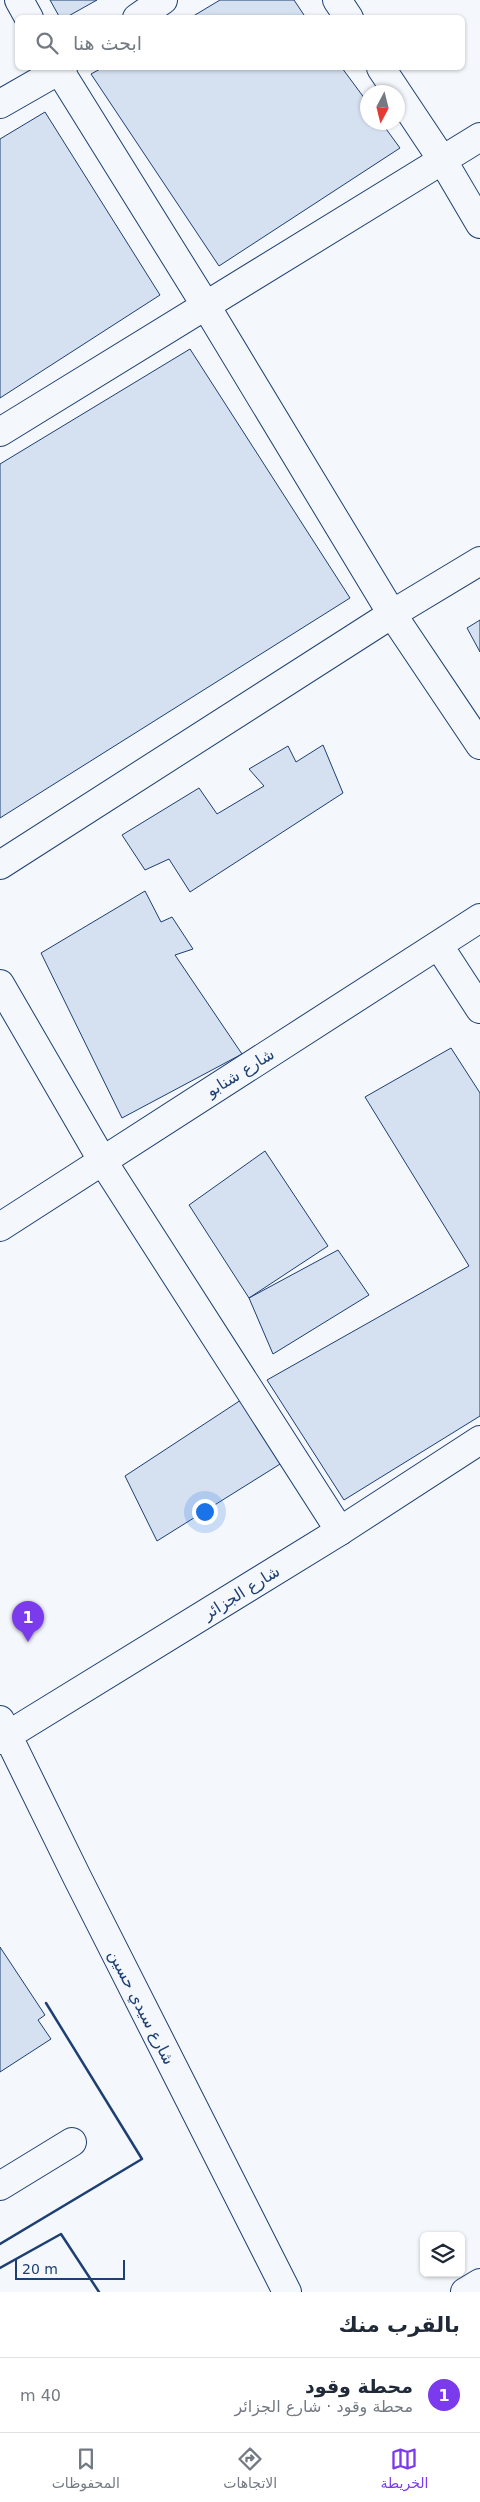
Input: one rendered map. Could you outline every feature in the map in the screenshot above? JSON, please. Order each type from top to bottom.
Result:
[{"type":"street","points":[[19,0],[27,15]]},
{"type":"street","points":[[141,15],[163,0]]},
{"type":"street","points":[[337,0],[346,15]]},
{"type":"street","points":[[0,104],[57,70]]},
{"type":"street","points":[[61,70],[392,614],[480,745]]},
{"type":"street","points":[[382,70],[443,161],[480,224]]},
{"type":"street","points":[[0,432],[480,137]]},
{"type":"street","points":[[0,865],[392,614],[480,562]]},
{"type":"street","name":"شارع شنابو","points":[[0,1226],[480,918]]},
{"type":"street","points":[[439,946],[480,1009]]},
{"type":"street","points":[[0,984],[102,1160],[340,1532]]},
{"type":"street","name":"شارع الجزائر","points":[[3,1732],[340,1532],[480,1440]]},
{"type":"street","name":"شارع سيدي حسين","points":[[3,1732],[287,2292]]},
{"type":"street","points":[[0,2186],[72,2142]]},
{"type":"street","points":[[465,2292],[480,2283]]},
{"type":"building","points":[[50,0],[97,0],[70,15],[58,15]]},
{"type":"building","points":[[220,0],[294,0],[304,15],[195,15]]},
{"type":"building","points":[[98,70],[343,70],[360,92],[360,130],[387,130],[400,148],[219,266],[91,74]]},
{"type":"building","points":[[45,112],[160,295],[0,398],[0,139]]},
{"type":"building","points":[[190,349],[350,598],[0,818],[0,464]]},
{"type":"building","points":[[480,620],[480,652],[467,628]]},
{"type":"building","points":[[323,745],[343,793],[190,892],[169,859],[145,870],[122,835],[199,788],[217,814],[264,786],[249,769],[288,746],[296,762]]},
{"type":"building","points":[[145,891],[161,922],[172,917],[193,949],[175,955],[242,1054],[122,1118],[41,953]]},
{"type":"building","points":[[451,1048],[480,1093],[480,1416],[344,1500],[267,1380],[469,1266],[365,1097]]},
{"type":"building","points":[[265,1151],[328,1246],[249,1298],[189,1205]]},
{"type":"building","points":[[338,1250],[369,1295],[273,1354],[249,1298]]},
{"type":"building","points":[[244,1398],[285,1461],[157,1541],[125,1476]]},
{"type":"building","points":[[0,1947],[45,2015],[38,2020],[51,2039],[0,2072]]},
{"type":"wall","points":[[0,2244],[142,2159],[46,2003]]},
{"type":"wall","points":[[0,2268],[61,2234],[99,2292]]},
{"type":"place","name":"محطة وقود","points":[[28,1642]]}]
